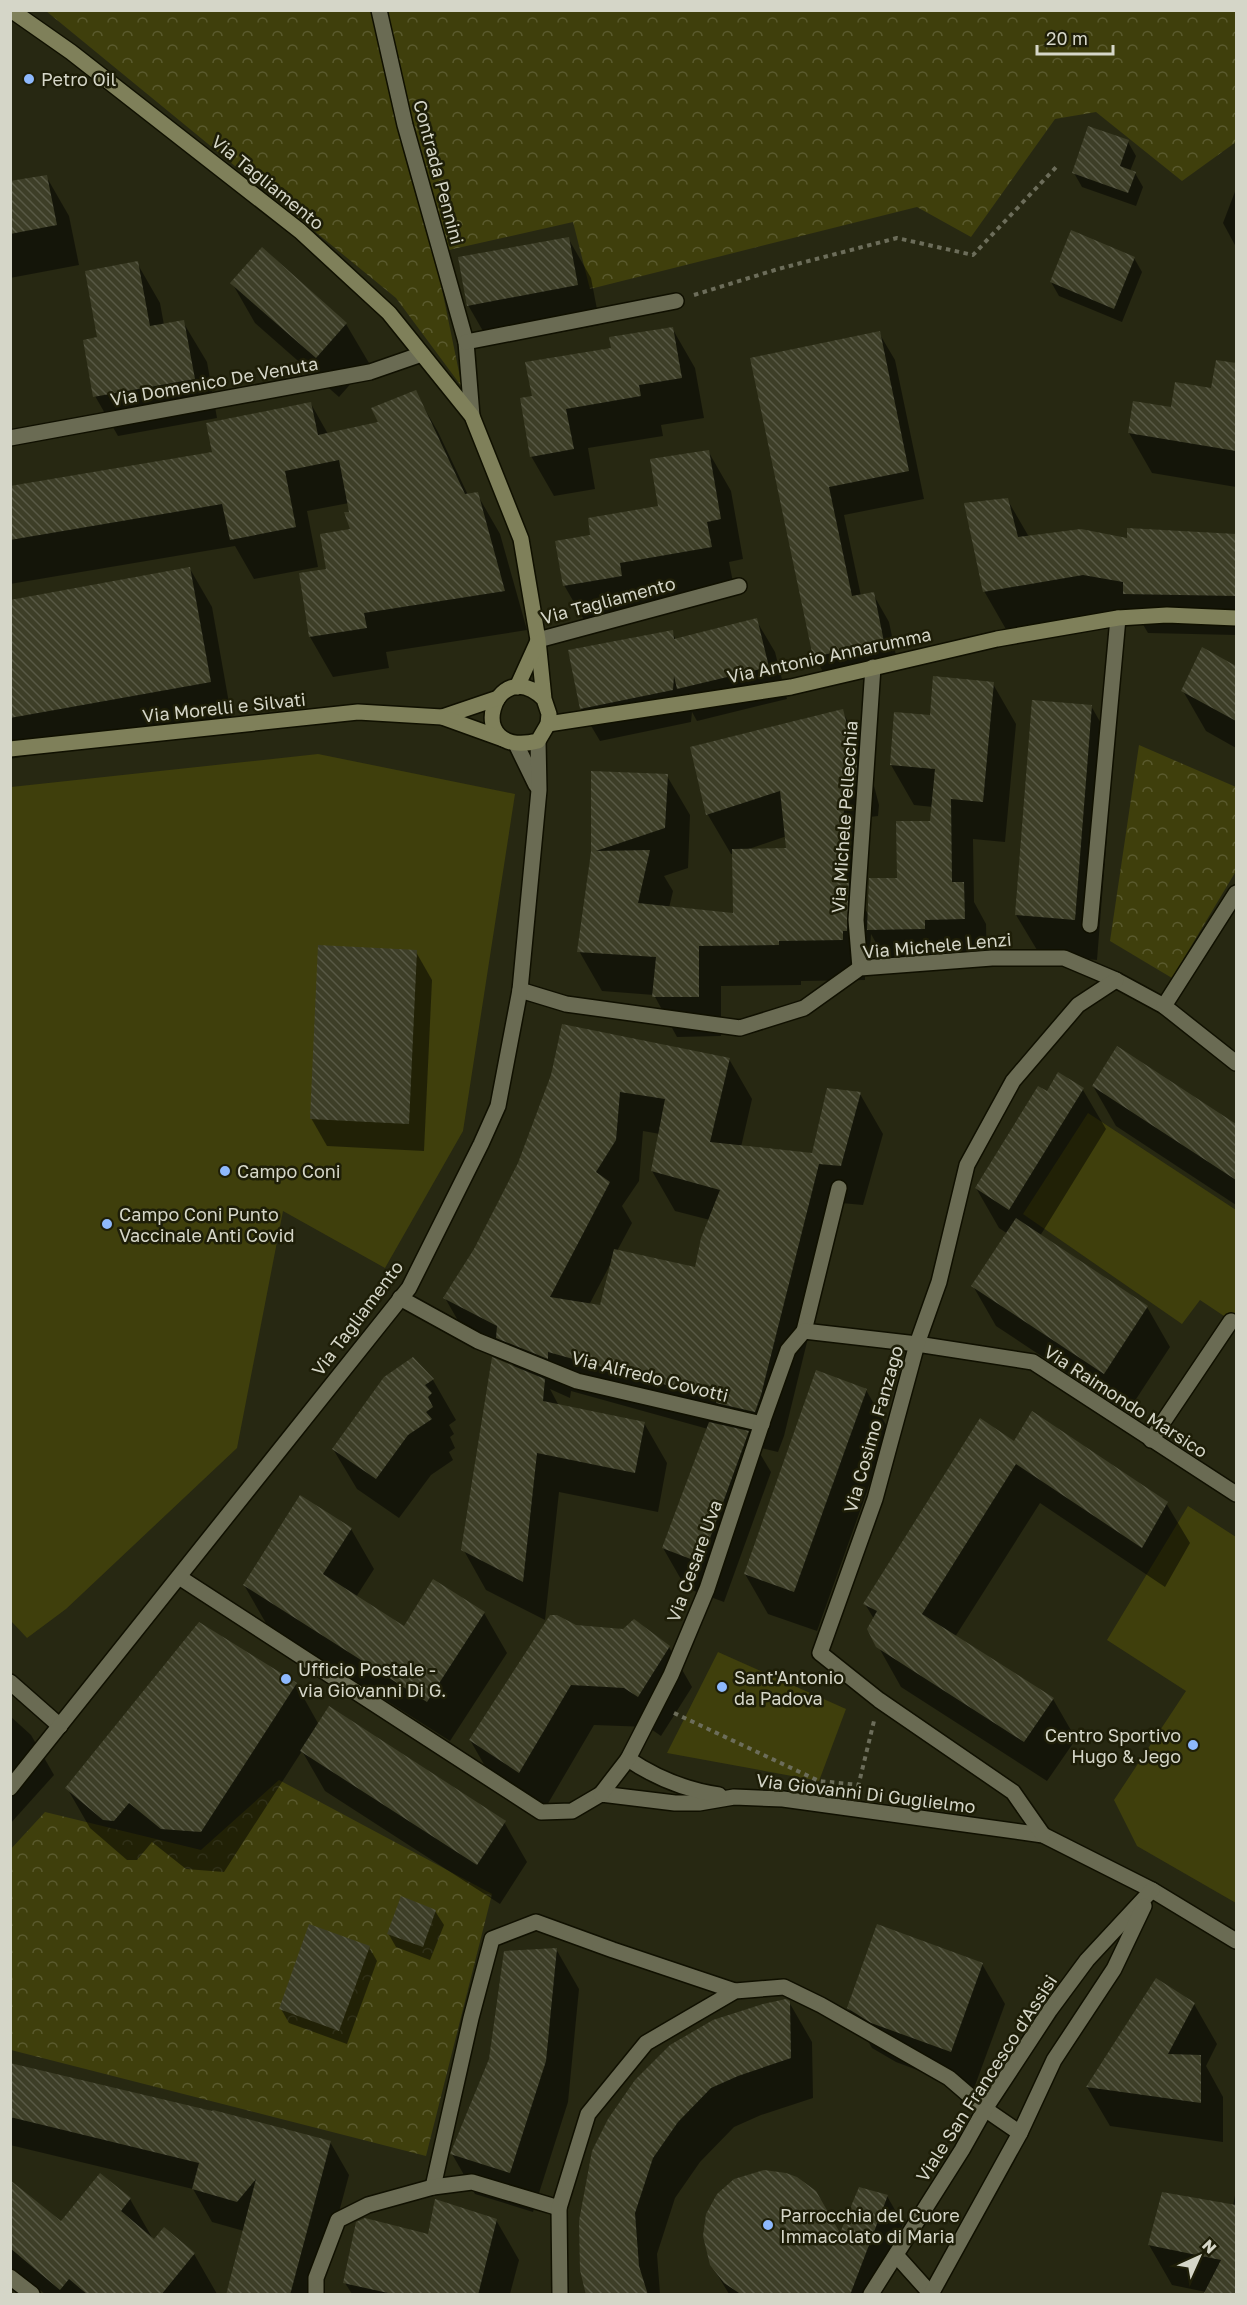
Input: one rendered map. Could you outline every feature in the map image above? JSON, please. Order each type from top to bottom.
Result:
[{"type":"main road","name":"Via Tagliamento","points":[[10,10],[71,52],[300,231],[389,313],[472,416],[521,540],[538,640]]},
{"type":"main road","name":"Via Antonio Annarumma","points":[[548,724],[791,687],[997,639],[1118,618],[1167,615],[1236,618]]},
{"type":"main road","points":[[518,687],[538,640]]},
{"type":"main road","points":[[538,640],[544,699]]},
{"type":"main road","points":[[442,717],[511,742],[538,741],[548,724],[549,708],[538,692],[518,687],[505,691],[498,698],[492,715],[496,731],[511,742]]},
{"type":"main road","points":[[442,717],[498,698]]},
{"type":"main road","name":"Via Morelli e Silvati","points":[[10,749],[358,712],[442,717]]},
{"type":"street","name":"Contrada Pennini","points":[[379,10],[405,125],[466,342]]},
{"type":"street","points":[[466,342],[676,301]]},
{"type":"street","name":"Via Tagliamento","points":[[466,342],[472,416]]},
{"type":"street","name":"Via Domenico De Venuta","points":[[10,438],[370,372],[422,354]]},
{"type":"street","name":"Via Tagliamento","points":[[538,640],[739,586]]},
{"type":"street","points":[[1090,925],[1118,618]]},
{"type":"street","name":"Via Michele Pellecchia","points":[[860,968],[856,920],[873,668]]},
{"type":"street","name":"Via Tagliamento","points":[[10,1788],[409,1288],[495,1116],[520,990],[539,790],[538,741]]},
{"type":"street","points":[[511,742],[539,790]]},
{"type":"street","points":[[1164,1006],[1236,893]]},
{"type":"street","name":"Via Michele Lenzi","points":[[520,990],[566,1004],[741,1028],[804,1008],[860,968],[992,958],[1064,958],[1116,980],[1164,1006],[1236,1063]]},
{"type":"street","name":"Via Cosimo Fanzago","points":[[1043,1835],[1013,1792],[879,1700],[820,1653],[875,1499],[917,1344],[939,1282],[967,1165],[1013,1081],[1078,1005],[1116,980]]},
{"type":"street","name":"Via Cesare Uva","points":[[601,1794],[628,1759],[671,1675],[707,1589],[788,1350],[804,1331],[839,1188]]},
{"type":"street","name":"Via Alfredo Covotti","points":[[400,1298],[478,1341],[577,1381],[762,1424]]},
{"type":"street","points":[[1151,1440],[1231,1321]]},
{"type":"street","points":[[804,1331],[917,1344]]},
{"type":"street","name":"Via Raimondo Marsico","points":[[917,1344],[1033,1362],[1236,1494]]},
{"type":"street","points":[[179,1577],[541,1812],[572,1811],[601,1794]]},
{"type":"street","points":[[10,1683],[60,1726]]},
{"type":"street","points":[[628,1759],[649,1773],[671,1782],[701,1792],[734,1797]]},
{"type":"street","name":"Via Giovanni Di Guglielmo","points":[[601,1794],[675,1803],[699,1803],[734,1797],[783,1799],[1043,1835],[1152,1890],[1236,1941]]},
{"type":"street","points":[[896,2255],[931,2294],[1020,2133],[1054,2060],[1114,1969],[1152,1890]]},
{"type":"street","name":"Viale San Francesco d'Assisi","points":[[871,2295],[962,2150],[985,2109],[1050,2010],[1087,1960],[1152,1890]]},
{"type":"street","points":[[432,2187],[471,2018],[492,1939],[536,1922],[735,1991],[784,1987],[821,2005],[949,2078],[985,2109],[1020,2133]]},
{"type":"street","points":[[560,2295],[559,2208],[588,2114],[646,2043],[735,1991]]},
{"type":"street","points":[[316,2295],[316,2278],[338,2220],[368,2205],[432,2187],[472,2182],[559,2208]]},
{"type":"street","points":[[10,2277],[32,2295]]},
{"type":"path","points":[[676,301],[778,268],[897,238],[972,255],[1059,164]]},
{"type":"path","points":[[853,1808],[879,1700]]},
{"type":"path","points":[[685,1718],[819,1781],[859,1785]]},
{"type":"green space","points":[[46,11],[1236,11],[1236,142],[1182,181],[1096,112],[1055,119],[971,237],[917,207],[590,289],[573,222],[453,249],[435,255],[462,387],[396,298]]},
{"type":"green space","points":[[1139,745],[1236,787],[1236,871],[1172,978],[1110,941]]},
{"type":"green space","name":"Campo Coni","points":[[318,754],[515,794],[463,1131],[385,1268],[283,1211],[237,1448],[66,1609],[27,1638],[11,1621],[11,787]]},
{"type":"green space","points":[[1088,1113],[1236,1210],[1236,1324],[1200,1300],[1182,1324],[1023,1214]]},
{"type":"green space","name":"Centro Sportivo Hugo & Jego","points":[[1188,1506],[1236,1537],[1236,1903],[1137,1846],[1114,1800],[1186,1691],[1107,1640]]},
{"type":"green space","points":[[718,1652],[846,1709],[819,1781],[667,1753]]},
{"type":"green space","points":[[279,1780],[492,1894],[426,2156],[11,2050],[10,1850],[45,1812],[201,1850]]},
{"type":"building","points":[[1088,126],[1129,140],[1120,166],[1136,172],[1128,193],[1072,173]]},
{"type":"building","points":[[47,175],[57,225],[10,234],[10,181]]},
{"type":"building","points":[[1071,230],[1135,257],[1114,309],[1050,282]]},
{"type":"building","points":[[569,237],[578,285],[467,306],[458,257]]},
{"type":"building","points":[[262,247],[347,323],[316,358],[230,283]]},
{"type":"building","points":[[138,261],[150,326],[184,320],[195,379],[93,397],[83,340],[97,337],[85,271]]},
{"type":"building","points":[[673,327],[682,378],[639,385],[641,396],[566,409],[574,449],[530,457],[520,398],[532,396],[525,362],[611,348],[609,337]]},
{"type":"building","points":[[880,331],[909,471],[829,487],[852,596],[874,592],[884,642],[813,657],[750,358]]},
{"type":"building","points":[[1216,360],[1236,363],[1236,451],[1128,433],[1133,401],[1171,407],[1175,382],[1211,388]]},
{"type":"building","points":[[416,390],[465,494],[478,492],[505,591],[364,613],[367,628],[309,637],[299,573],[326,569],[320,534],[350,529],[344,512],[349,512],[339,460],[285,471],[296,527],[230,540],[222,504],[10,540],[10,486],[212,452],[206,423],[311,402],[318,435],[378,422],[371,408]]},
{"type":"building","points":[[709,450],[721,519],[707,522],[712,547],[620,563],[622,576],[563,586],[555,541],[590,535],[588,518],[658,506],[650,459]]},
{"type":"building","points":[[1008,498],[1018,537],[1081,529],[1127,538],[1127,528],[1236,534],[1236,596],[1123,594],[1123,582],[1083,575],[983,592],[964,503]]},
{"type":"building","points":[[190,567],[211,682],[10,718],[10,600]]},
{"type":"building","points":[[757,618],[769,667],[677,689],[674,676],[673,690],[580,709],[568,650],[673,630],[674,639]]},
{"type":"building","points":[[1202,647],[1236,666],[1236,721],[1181,691]]},
{"type":"building","points":[[933,676],[994,682],[983,802],[951,799],[952,882],[964,882],[965,919],[925,920],[925,929],[867,930],[869,878],[897,878],[896,821],[930,821],[935,769],[890,765],[894,712],[930,715]]},
{"type":"building","points":[[1032,700],[1092,705],[1075,920],[1015,915]]},
{"type":"building","points":[[843,709],[857,764],[856,776],[848,778],[841,834],[842,879],[849,879],[847,931],[843,931],[843,940],[779,941],[779,945],[699,946],[699,997],[652,997],[656,957],[577,952],[591,852],[591,771],[668,774],[665,828],[596,851],[650,850],[638,903],[733,913],[732,849],[786,848],[780,791],[706,815],[690,747]]},
{"type":"building","points":[[318,945],[417,950],[409,1124],[310,1119]]},
{"type":"building","points":[[562,1024],[730,1058],[710,1142],[812,1153],[827,1088],[861,1092],[841,1166],[819,1164],[755,1412],[716,1403],[717,1399],[548,1352],[548,1359],[496,1338],[497,1326],[443,1298],[474,1249],[518,1163],[551,1075]],"holes":[[[620,1092],[665,1099],[651,1171],[720,1190],[701,1238],[695,1267],[614,1249],[600,1305],[550,1297],[610,1182],[596,1172],[616,1140]]]},
{"type":"building","points":[[1117,1046],[1236,1124],[1236,1180],[1092,1086]]},
{"type":"building","points":[[1058,1072],[1084,1088],[1009,1210],[975,1188],[1038,1086],[1047,1091]]},
{"type":"building","points":[[1016,1218],[1148,1306],[1104,1374],[971,1286]]},
{"type":"building","points":[[413,1357],[434,1379],[425,1385],[432,1393],[428,1397],[433,1407],[426,1412],[432,1419],[408,1435],[376,1479],[332,1449],[384,1377]]},
{"type":"building","points":[[492,1357],[545,1379],[543,1401],[645,1422],[635,1473],[537,1453],[523,1582],[461,1550]]},
{"type":"building","points":[[816,1370],[867,1389],[794,1592],[744,1574]]},
{"type":"building","points":[[1032,1411],[1168,1502],[1142,1548],[1016,1464],[922,1614],[1054,1698],[1024,1742],[876,1647],[867,1629],[877,1611],[863,1604],[980,1418],[1014,1441]]},
{"type":"building","points":[[709,1422],[749,1431],[701,1563],[662,1548]]},
{"type":"building","points":[[300,1495],[352,1528],[323,1574],[404,1626],[433,1579],[485,1612],[427,1702],[243,1585]]},
{"type":"building","points":[[550,1615],[557,1615],[576,1625],[623,1629],[634,1619],[670,1646],[638,1697],[624,1688],[571,1685],[519,1773],[469,1740]]},
{"type":"building","points":[[199,1622],[297,1683],[201,1832],[161,1829],[129,1803],[114,1821],[103,1820],[65,1788]]},
{"type":"building","points":[[329,1706],[506,1821],[477,1865],[300,1751]]},
{"type":"building","points":[[401,1896],[436,1910],[423,1947],[387,1934]]},
{"type":"building","points":[[309,1924],[370,1946],[339,2031],[279,2009]]},
{"type":"building","points":[[877,1924],[983,1963],[951,2052],[871,2023],[847,2008]]},
{"type":"building","points":[[557,1948],[546,2061],[510,2173],[450,2154],[489,2059],[504,1951]]},
{"type":"building","points":[[1156,1978],[1195,2003],[1168,2054],[1201,2055],[1201,2103],[1086,2087]]},
{"type":"building","points":[[786,1999],[790,2001],[791,2058],[711,2088],[678,2122],[653,2158],[635,2213],[639,2266],[648,2295],[586,2295],[580,2270],[579,2221],[592,2151],[608,2119],[635,2080],[670,2045],[713,2020]]},
{"type":"building","points":[[10,2063],[213,2110],[331,2141],[290,2295],[226,2295],[256,2179],[237,2202],[192,2189],[199,2163],[10,2117]]},
{"type":"building","name":"Parrocchia del Cuore Immacolato di Maria","points":[[764,2170],[797,2177],[816,2191],[840,2233],[859,2187],[888,2195],[850,2295],[742,2295],[724,2283],[710,2265],[703,2236],[706,2214],[717,2194],[734,2179]]},
{"type":"building","points":[[100,2173],[131,2198],[121,2211],[154,2239],[164,2227],[195,2253],[161,2295],[88,2295],[69,2279],[60,2290],[10,2248],[10,2180],[61,2221]]},
{"type":"building","points":[[1162,2192],[1236,2205],[1236,2295],[1203,2295],[1221,2260],[1148,2245]]},
{"type":"building","points":[[435,2199],[497,2219],[478,2295],[397,2295],[343,2283],[356,2222],[365,2218],[428,2234]]},
{"type":"place","name":"Petro Oil","points":[[29,79]]},
{"type":"place","name":"Campo Coni","points":[[225,1171]]},
{"type":"place","name":"Campo Coni Punto Vaccinale Anti Covid","points":[[107,1224]]},
{"type":"place","name":"Ufficio Postale - via Giovanni Di G.","points":[[286,1679]]},
{"type":"place","name":"Sant'Antonio da Padova","points":[[722,1687]]},
{"type":"place","name":"Centro Sportivo Hugo & Jego","points":[[1193,1745]]},
{"type":"place","name":"Parrocchia del Cuore Immacolato di Maria","points":[[768,2225]]}]
